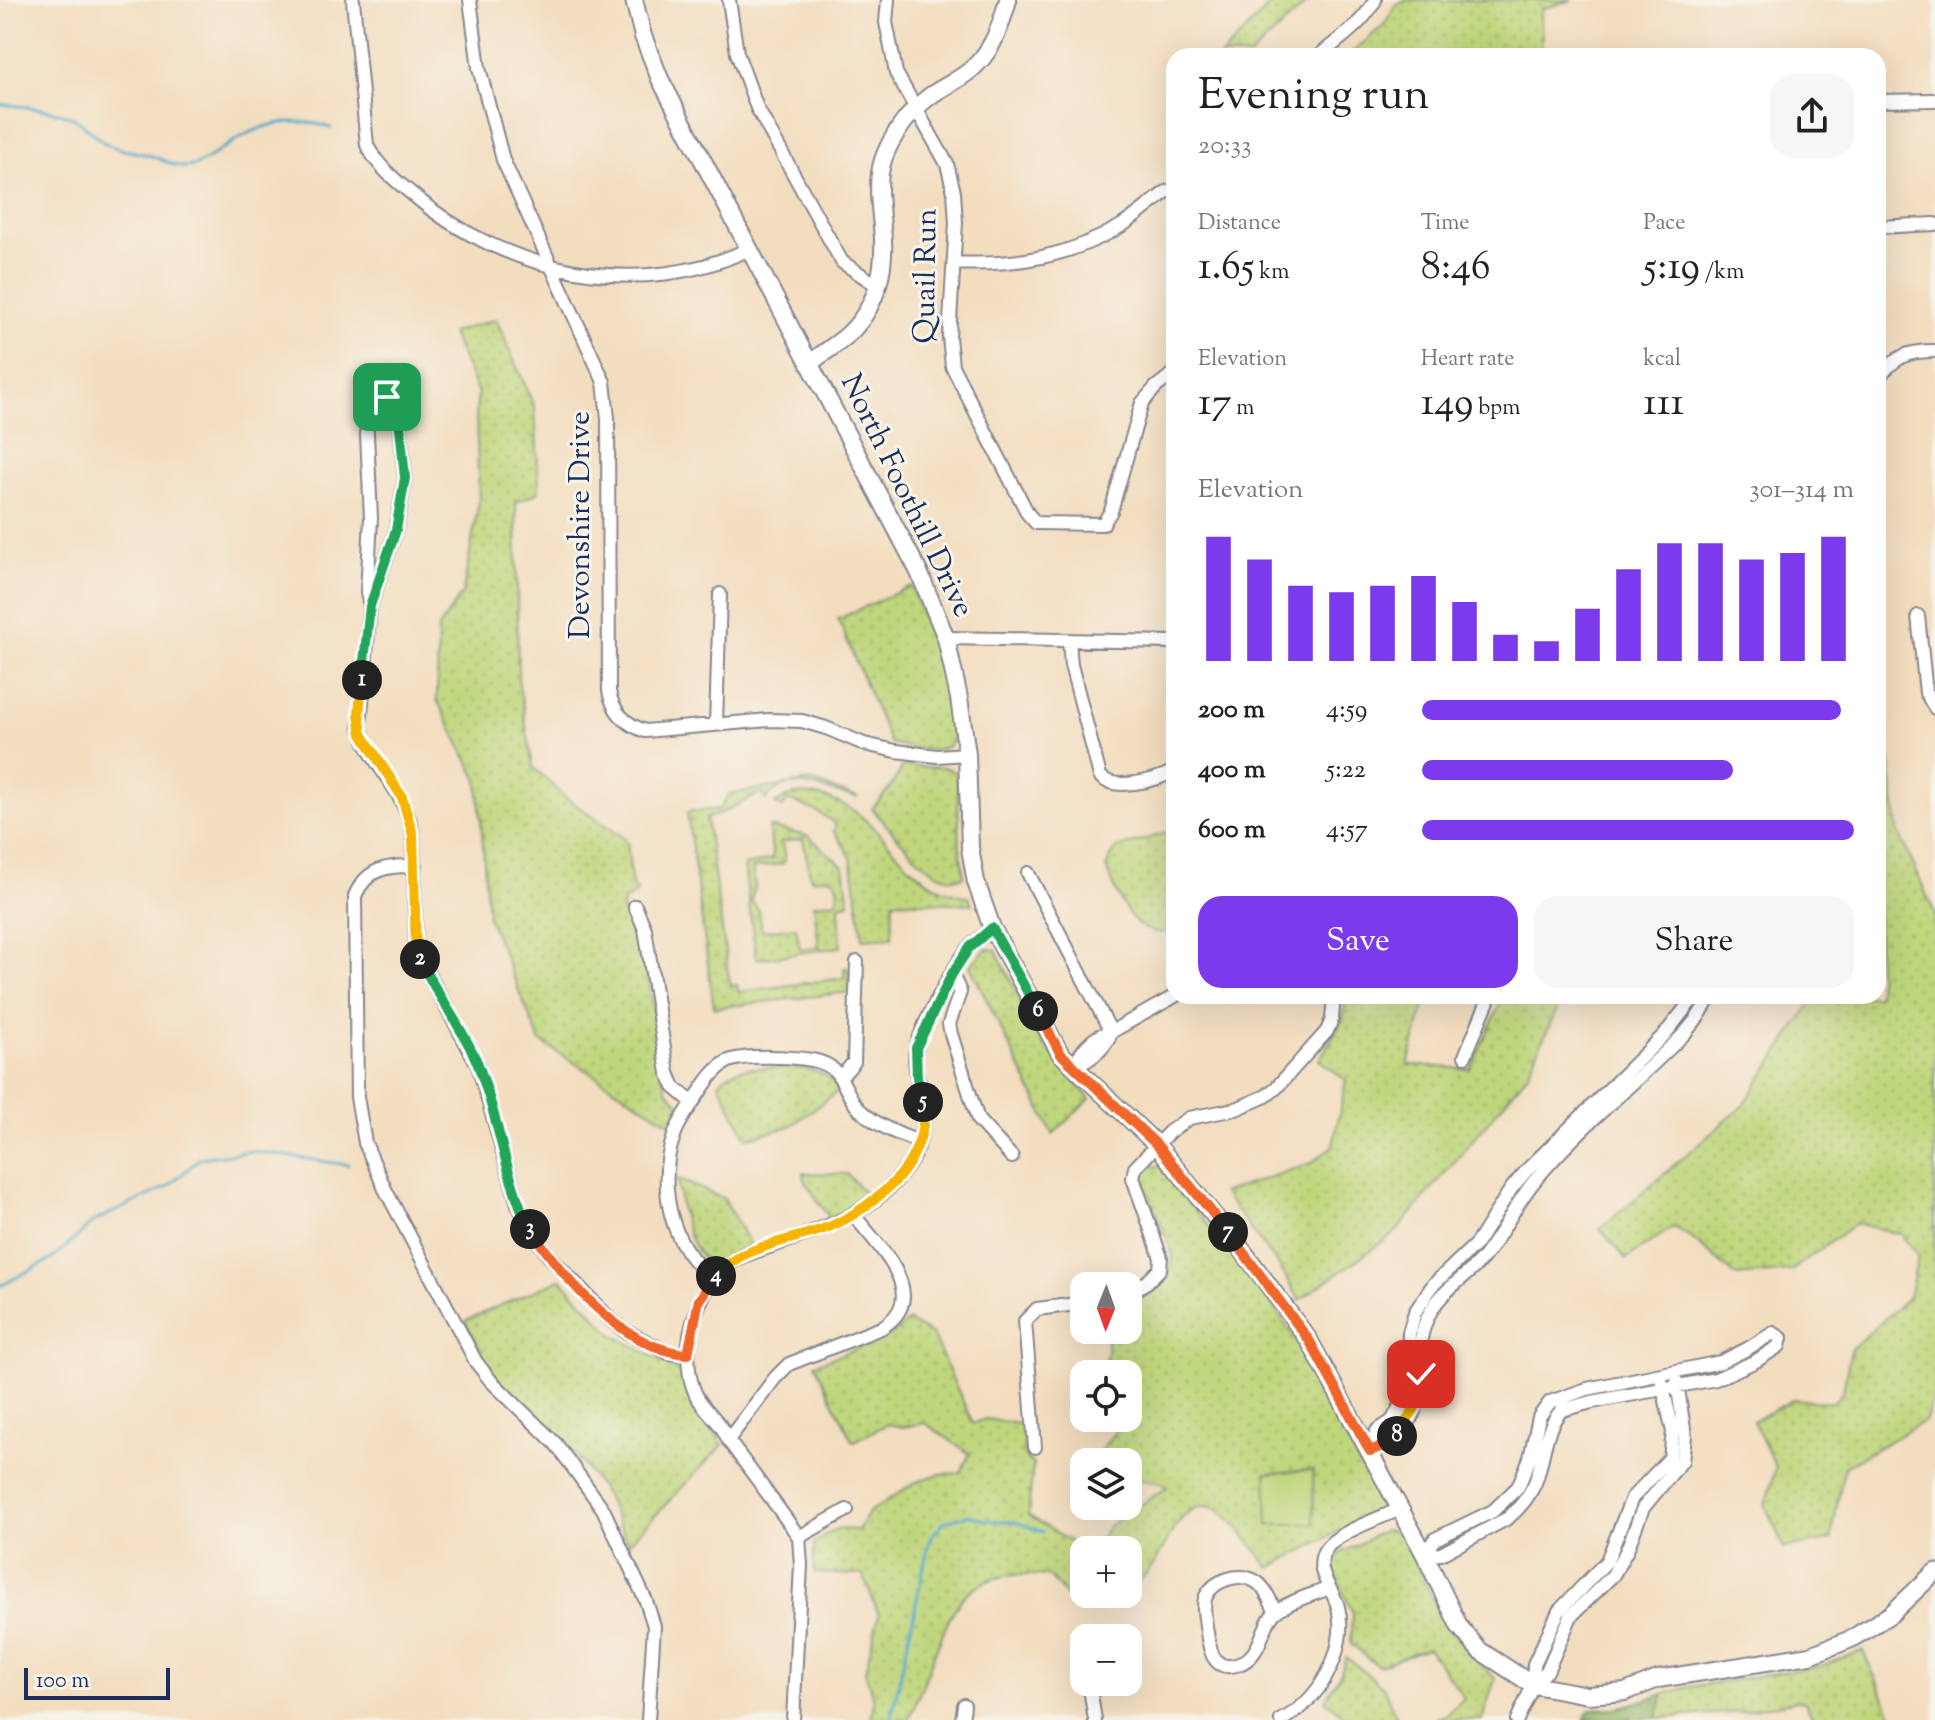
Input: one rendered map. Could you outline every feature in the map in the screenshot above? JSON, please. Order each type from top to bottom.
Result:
[{"type":"street","points":[[353,0],[366,138],[378,164],[455,227],[509,252],[549,266],[588,274],[662,273],[723,262],[749,249]]},
{"type":"street","name":"Devonshire Drive","points":[[470,0],[479,68],[503,160],[549,266],[598,365],[607,399],[611,700],[614,708],[627,723],[645,731],[769,720],[802,721],[864,744],[896,751],[937,756],[967,754]]},
{"type":"street","name":"North Foothill Drive","points":[[634,0],[643,36],[660,79],[919,572],[946,638],[967,754],[970,848],[976,882],[992,928],[1060,1053],[1157,1145],[1246,1255],[1309,1340],[1425,1555],[1459,1626],[1493,1661],[1533,1685]]},
{"type":"street","points":[[729,0],[737,53],[757,108],[842,262],[878,286]]},
{"type":"street","name":"Quail Run","points":[[888,0],[886,22],[896,73],[947,164],[951,178],[956,223],[949,337],[952,366],[1028,514],[1036,523],[1103,524],[1111,511],[1142,403],[1166,379]]},
{"type":"street","points":[[809,364],[854,329],[878,286],[884,247],[878,190],[883,160],[896,133],[929,97],[966,75],[977,64],[994,40],[1008,0]]},
{"type":"street","points":[[1329,48],[1370,11],[1375,0]]},
{"type":"street","points":[[1886,101],[1935,100]]},
{"type":"street","points":[[954,263],[1007,262],[1062,255],[1123,225],[1166,192]]},
{"type":"street","points":[[1886,227],[1935,224]]},
{"type":"street","points":[[1886,369],[1900,356],[1917,351],[1935,351]]},
{"type":"street","points":[[370,606],[396,530],[405,478],[399,416],[394,402],[387,397],[378,397],[368,405],[366,413],[371,518],[367,577],[370,606],[360,726],[366,742],[406,807],[413,835],[416,952],[478,1065],[518,1204],[530,1229],[549,1256],[611,1320],[625,1331],[669,1353],[688,1354]]},
{"type":"street","points":[[716,725],[720,594]]},
{"type":"street","points":[[1918,616],[1926,693],[1935,708]]},
{"type":"street","points":[[946,638],[1166,642]]},
{"type":"street","points":[[1069,640],[1071,665],[1100,776],[1104,781],[1113,783],[1145,782],[1166,774]]},
{"type":"street","points":[[415,866],[390,865],[374,872],[361,882],[355,896],[357,1097],[365,1143],[385,1189],[476,1362],[491,1381],[556,1444],[603,1509],[646,1601],[654,1626],[648,1720]]},
{"type":"street","points":[[1028,873],[1111,1032]]},
{"type":"street","points":[[635,906],[645,929],[668,1073],[674,1087],[693,1103]]},
{"type":"street","points":[[793,1720],[801,1565],[799,1537],[695,1393],[688,1354],[699,1300],[723,1268],[742,1256],[829,1227],[854,1215],[869,1206],[908,1166],[919,1142],[924,1107],[917,1077],[916,1048],[952,974],[969,948],[992,928]]},
{"type":"street","points":[[841,1077],[854,1062],[857,962]]},
{"type":"street","points":[[952,974],[960,992],[949,1024],[978,1120],[1012,1157]]},
{"type":"street","points":[[1075,1067],[1077,1056],[1102,1033],[1111,1032],[1166,1001]]},
{"type":"street","points":[[1142,1285],[1160,1269],[1161,1258],[1133,1178],[1135,1168],[1157,1145],[1177,1136],[1203,1117],[1250,1104],[1276,1088],[1327,1031],[1333,1004]]},
{"type":"street","points":[[1465,1056],[1487,1004]]},
{"type":"street","points":[[1491,1233],[1511,1189],[1527,1170],[1665,1034],[1689,1004]]},
{"type":"street","points":[[1370,1451],[1377,1431],[1400,1420],[1407,1387],[1407,1344],[1415,1312],[1425,1294],[1491,1233],[1539,1175],[1685,1033],[1705,1004]]},
{"type":"street","points":[[713,1280],[692,1258],[680,1239],[669,1203],[667,1167],[674,1134],[713,1075],[727,1063],[739,1058],[826,1063],[841,1077],[857,1107],[872,1121],[919,1142]]},
{"type":"street","points":[[728,1440],[789,1364],[881,1328],[890,1323],[900,1310],[904,1293],[900,1276],[854,1215]]},
{"type":"street","points":[[1035,1447],[1025,1321],[1037,1309],[1070,1305]]},
{"type":"street","points":[[1773,1333],[1781,1338],[1779,1346],[1743,1368],[1716,1379],[1562,1410],[1549,1432],[1534,1485],[1516,1511],[1441,1554],[1425,1555],[1435,1539],[1493,1511],[1518,1487],[1530,1458],[1539,1417],[1550,1402],[1587,1389],[1721,1362],[1773,1333]]},
{"type":"street","points":[[1517,1720],[1533,1685],[1547,1671],[1571,1616],[1613,1575],[1627,1550],[1643,1508],[1682,1461],[1685,1436],[1676,1373]]},
{"type":"street","points":[[1533,1685],[1534,1664],[1559,1611],[1607,1561],[1632,1498],[1670,1458],[1673,1432],[1660,1376]]},
{"type":"street","points":[[1281,1720],[1311,1697],[1329,1669],[1336,1648],[1340,1621],[1321,1568],[1323,1554],[1327,1547],[1400,1509]]},
{"type":"street","points":[[799,1537],[847,1510]]},
{"type":"street","points":[[1533,1685],[1588,1695],[1625,1692],[1674,1676],[1810,1655],[1851,1639],[1891,1614],[1935,1572]]},
{"type":"street","points":[[1275,1611],[1255,1580],[1229,1578],[1214,1586],[1204,1604],[1209,1652],[1216,1661],[1228,1666],[1241,1663],[1251,1657],[1275,1611],[1329,1588]]},
{"type":"street","points":[[1091,1696],[1095,1720]]},
{"type":"street","points":[[962,1720],[964,1705]]},
{"type":"green space","points":[[1275,0],[1310,0],[1259,48],[1229,48]]},
{"type":"green space","points":[[1408,0],[1572,0],[1541,9],[1542,48],[1357,48],[1383,26],[1397,4]]},
{"type":"green space","points":[[496,319],[535,408],[539,492],[516,502],[518,679],[533,767],[566,798],[627,840],[632,887],[637,890],[636,894],[623,901],[622,907],[628,919],[642,933],[663,1075],[667,1090],[680,1104],[670,1123],[540,1041],[488,917],[478,780],[437,700],[438,628],[463,592],[479,501],[478,393],[451,333]]},
{"type":"green space","points":[[911,586],[940,666],[952,713],[951,743],[939,749],[890,743],[838,619]]},
{"type":"green space","points":[[1886,742],[1898,830],[1935,914],[1935,1392],[1926,1420],[1844,1467],[1831,1540],[1784,1548],[1765,1505],[1776,1467],[1753,1421],[1794,1399],[1833,1403],[1843,1391],[1851,1349],[1909,1297],[1918,1257],[1901,1234],[1856,1223],[1791,1271],[1736,1276],[1689,1236],[1673,1227],[1626,1259],[1600,1229],[1743,1106],[1811,1004],[1886,1004]]},
{"type":"green space","points":[[903,766],[948,768],[957,775],[964,876],[952,878],[940,875],[927,866],[872,809]]},
{"type":"green space","points":[[811,781],[859,798],[798,784],[775,791],[766,800],[761,793],[706,818],[730,985],[737,985],[738,992],[844,978],[844,968],[848,968],[850,992],[714,1008],[687,812],[720,809],[729,794]]},
{"type":"green space","points":[[801,794],[826,798],[846,806],[877,831],[919,875],[942,889],[969,897],[972,904],[893,901],[892,937],[863,939],[851,857],[834,831],[836,825],[794,802],[787,800],[783,808],[775,804],[786,797]]},
{"type":"green space","points":[[769,827],[808,836],[844,867],[849,903],[839,905],[841,947],[756,957],[744,866],[773,859]],"holes":[[[803,839],[811,879],[832,877],[839,888],[836,901],[814,904],[819,946],[800,949],[796,927],[762,931],[759,911],[751,900],[755,888],[753,868],[782,864],[785,861],[782,842]]]},
{"type":"green space","points":[[1166,833],[1166,931],[1148,930],[1138,924],[1122,903],[1106,867],[1115,849]]},
{"type":"green space","points":[[986,949],[996,950],[1042,1043],[1090,1099],[1053,1134],[970,966]]},
{"type":"green space","points":[[1345,1004],[1425,1004],[1408,1065],[1470,1069],[1500,1004],[1559,1004],[1527,1075],[1395,1233],[1300,1300],[1281,1269],[1223,1193],[1311,1163],[1333,1146],[1346,1080],[1319,1060],[1343,1019]]},
{"type":"green space","points":[[751,1068],[813,1070],[824,1074],[838,1091],[789,1127],[747,1138],[719,1083],[734,1072]]},
{"type":"green space","points":[[1153,1166],[1161,1167],[1273,1307],[1325,1388],[1385,1503],[1383,1508],[1270,1568],[1241,1531],[1221,1512],[1209,1506],[1198,1507],[1180,1521],[1142,1578],[1142,1536],[1102,1536],[1118,1520],[1142,1520],[1142,1504],[1167,1487],[1142,1480],[1142,1448],[1102,1448],[1114,1432],[1142,1432],[1142,1360],[1106,1360],[1107,1344],[1142,1344],[1142,1298],[1164,1280],[1172,1264],[1173,1255],[1143,1179],[1144,1173]]},
{"type":"green space","points":[[803,1173],[847,1174],[868,1197],[847,1212],[830,1219]]},
{"type":"green space","points":[[678,1179],[724,1199],[750,1245],[735,1252],[720,1265],[700,1255],[687,1231]]},
{"type":"green space","points":[[561,1279],[612,1334],[684,1374],[693,1402],[723,1445],[628,1544],[606,1496],[584,1465],[494,1375],[465,1321]]},
{"type":"green space","points":[[908,1321],[932,1335],[973,1423],[986,1419],[1027,1425],[1024,1451],[1033,1464],[1028,1515],[1070,1542],[1070,1601],[1049,1576],[995,1578],[975,1587],[966,1594],[950,1618],[908,1720],[871,1720],[874,1701],[865,1671],[879,1615],[863,1575],[814,1573],[814,1543],[836,1529],[858,1530],[868,1513],[914,1483],[939,1474],[960,1473],[970,1454],[925,1423],[903,1427],[887,1424],[853,1442],[815,1364],[892,1335]]},
{"type":"green space","points":[[1313,1470],[1314,1524],[1268,1524],[1266,1473]]},
{"type":"green space","points":[[1385,1530],[1398,1532],[1447,1625],[1495,1678],[1482,1720],[1432,1720],[1448,1714],[1464,1698],[1428,1648],[1378,1666],[1351,1644],[1352,1611],[1334,1573],[1334,1561],[1341,1553]]},
{"type":"green space","points":[[1863,1651],[1891,1712],[1885,1720],[1814,1720],[1805,1702],[1798,1700],[1739,1712],[1657,1718],[1664,1694],[1689,1687],[1820,1666]]},
{"type":"green space","points":[[1346,1657],[1383,1687],[1398,1720],[1350,1720],[1325,1700],[1341,1673]]},
{"type":"green space","points":[[1664,1694],[1657,1718],[1584,1720],[1591,1709],[1618,1708]]},
{"type":"waterway","points":[[0,104],[65,115],[112,146],[183,167],[199,164],[248,133],[274,124],[302,122],[331,128]]},
{"type":"waterway","points":[[0,1286],[54,1258],[93,1222],[169,1186],[200,1158],[253,1151],[348,1165]]},
{"type":"waterway","points":[[891,1720],[930,1538],[945,1521],[969,1515],[1015,1522],[1043,1532]]},
{"type":"route","points":[[387,397],[394,402],[399,416],[405,478],[396,530],[370,606],[360,726],[366,742],[402,797],[411,820],[416,952],[478,1065],[518,1204],[530,1229],[549,1256],[611,1320],[625,1331],[669,1353],[688,1354],[699,1300],[723,1268],[742,1256],[829,1227],[869,1206],[886,1190],[908,1166],[919,1142],[924,1107],[917,1077],[916,1048],[952,974],[969,948],[992,928],[1060,1053],[1157,1145],[1246,1255],[1309,1340],[1370,1451],[1388,1444],[1412,1416],[1419,1401],[1421,1374]]}]
